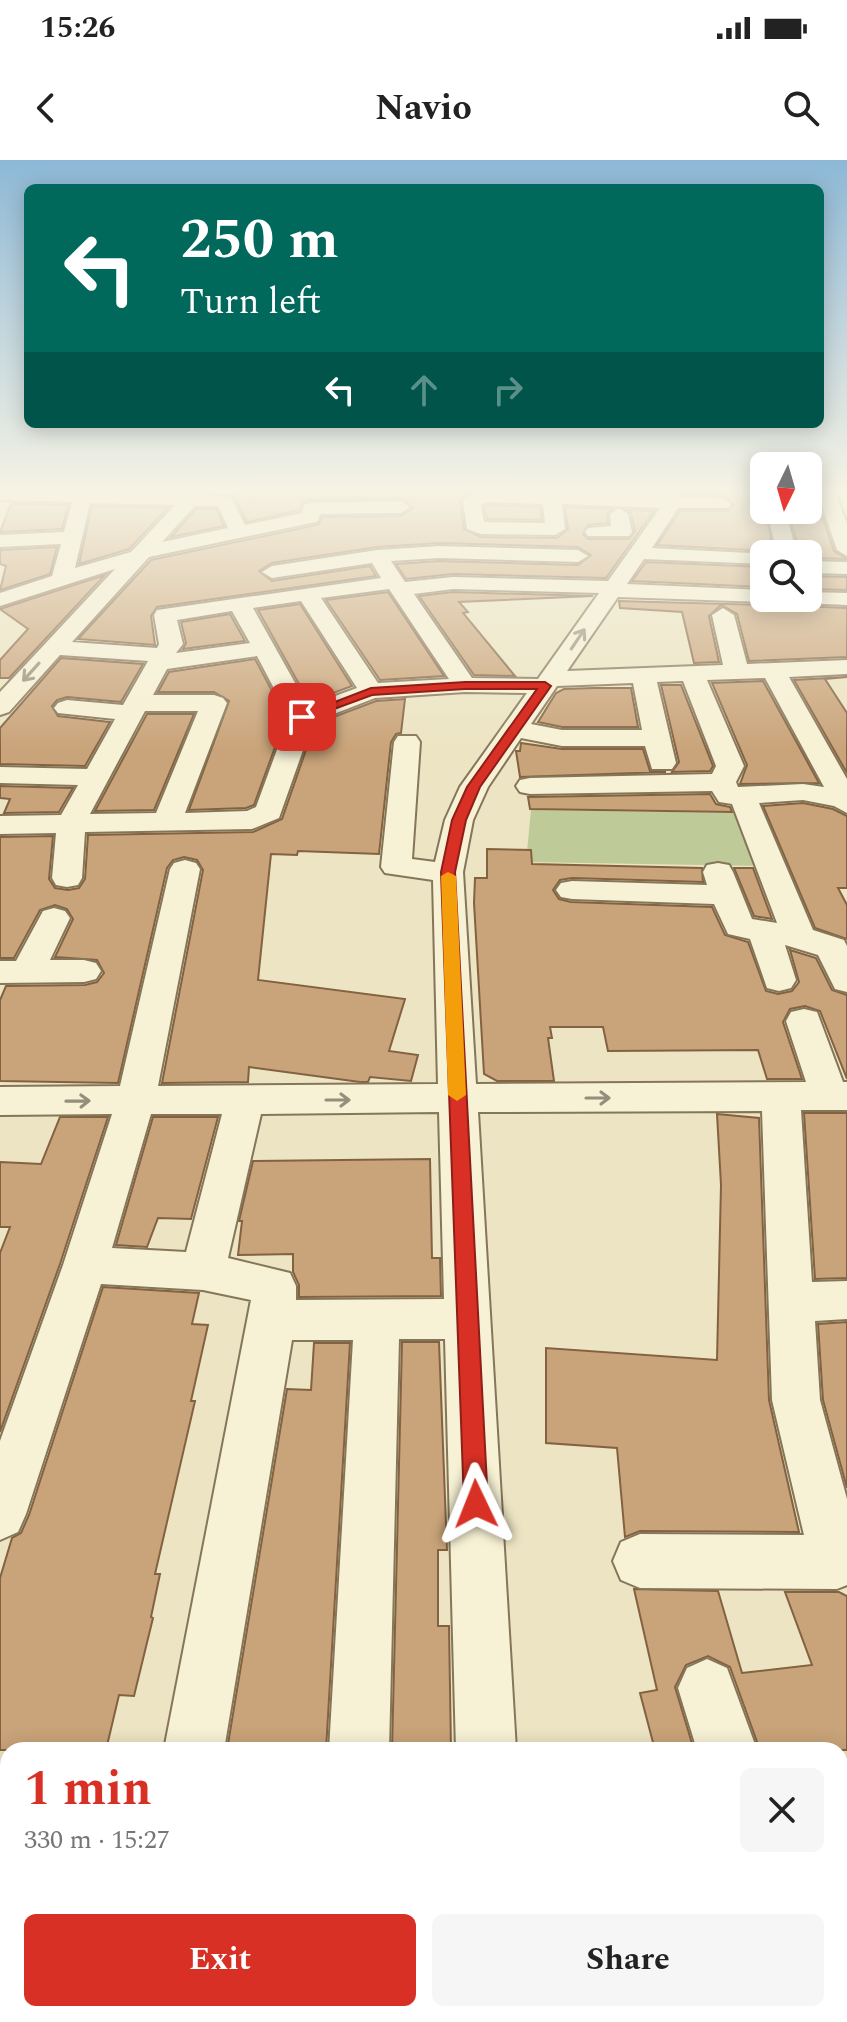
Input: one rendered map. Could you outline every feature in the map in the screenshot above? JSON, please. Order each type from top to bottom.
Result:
[{"type":"street","points":[[61,582],[62,578]]},
{"type":"street","points":[[0,600],[69,578]]},
{"type":"street","points":[[0,707],[118,578]]},
{"type":"street","points":[[392,578],[465,685]]},
{"type":"street","points":[[486,1742],[448,872],[459,820],[474,787],[620,578]]},
{"type":"street","points":[[67,878],[71,823],[171,644],[165,615],[209,598],[239,603],[307,594],[453,583],[750,595]]},
{"type":"street","points":[[307,594],[371,691]]},
{"type":"street","points":[[822,598],[847,599]]},
{"type":"street","points":[[0,825],[252,820],[269,812],[302,717],[239,603]]},
{"type":"street","points":[[723,615],[737,672]]},
{"type":"street","points":[[54,648],[161,659],[264,648]]},
{"type":"street","points":[[302,717],[371,691],[847,667]]},
{"type":"street","points":[[773,670],[846,801]]},
{"type":"street","points":[[692,674],[730,766],[732,789],[799,937]]},
{"type":"street","points":[[644,676],[664,772]]},
{"type":"street","points":[[67,708],[214,703],[168,820]]},
{"type":"street","points":[[515,729],[562,738],[657,738]]},
{"type":"street","points":[[407,742],[396,867],[448,872]]},
{"type":"street","points":[[0,775],[96,777]]},
{"type":"street","points":[[530,786],[803,792],[846,801]]},
{"type":"street","points":[[0,1514],[85,1265],[136,1100],[185,869]]},
{"type":"street","points":[[572,890],[722,883],[739,927],[799,937],[832,948],[847,981]]},
{"type":"street","points":[[13,972],[54,918]]},
{"type":"street","points":[[764,931],[779,980]]},
{"type":"street","points":[[13,972],[84,971]]},
{"type":"street","points":[[0,1101],[244,1102],[838,1096],[804,1021]]},
{"type":"street","points":[[640,1561],[842,1572],[796,1400],[781,1097]]},
{"type":"street","points":[[203,1271],[244,1102]]},
{"type":"street","points":[[85,1265],[203,1271],[274,1286],[272,1320],[195,1742]]},
{"type":"street","points":[[792,1302],[847,1300]]},
{"type":"street","points":[[359,1742],[377,1319]]},
{"type":"street","points":[[272,1320],[469,1319]]},
{"type":"street","points":[[707,1688],[724,1742]]},
{"type":"green space","points":[[531,810],[741,813],[760,866],[526,862]]},
{"type":"building","points":[[3,578],[38,578],[0,590]]},
{"type":"building","points":[[102,578],[9,678],[0,678],[0,660],[28,629],[0,609]]},
{"type":"building","points":[[134,578],[268,578],[272,581],[292,578],[363,578],[157,607],[151,616],[155,645],[78,639]]},
{"type":"building","points":[[634,578],[750,578],[750,586],[632,581]]},
{"type":"building","points":[[822,578],[847,578],[847,590],[822,589]]},
{"type":"building","points":[[388,592],[444,676],[380,680],[326,600]]},
{"type":"building","points":[[453,592],[593,596],[459,602],[468,612],[463,613],[515,676],[474,675],[419,596]]},
{"type":"building","points":[[619,601],[750,605],[750,612],[822,612],[822,607],[847,608],[847,657],[749,661],[737,614],[721,605],[709,616],[719,662],[694,663],[682,612],[620,608]]},
{"type":"building","points":[[300,604],[352,686],[309,702],[258,610]]},
{"type":"building","points":[[230,614],[245,641],[183,649],[186,643],[181,622]]},
{"type":"building","points":[[61,658],[143,664],[121,702],[67,697],[57,700],[52,706],[58,716],[110,722],[85,766],[0,764],[0,728]]},
{"type":"building","points":[[255,659],[286,717],[254,805],[189,810],[229,701],[214,692],[158,692],[169,672]]},
{"type":"building","points":[[847,677],[825,679],[847,713],[847,773],[794,680]]},
{"type":"building","points":[[763,681],[819,783],[740,784],[747,765],[712,683]]},
{"type":"building","points":[[661,685],[681,685],[713,766],[710,771],[672,772],[679,762]]},
{"type":"building","points":[[631,688],[638,727],[562,727],[538,722],[556,693],[564,689]]},
{"type":"building","points":[[405,699],[401,733],[396,734],[391,742],[379,854],[298,851],[297,855],[271,854],[258,980],[405,999],[389,1051],[418,1055],[411,1081],[370,1077],[368,1082],[360,1082],[249,1067],[248,1082],[162,1083],[203,870],[197,860],[184,857],[173,860],[167,868],[118,1083],[0,1081],[0,1000],[6,986],[85,985],[97,982],[104,973],[97,960],[55,957],[73,919],[67,909],[55,905],[40,910],[14,958],[0,958],[0,837],[53,836],[49,879],[55,888],[68,890],[79,888],[85,879],[88,835],[253,832],[282,819],[315,724],[376,701]]},
{"type":"building","points":[[147,714],[194,714],[154,810],[95,811]]},
{"type":"building","points":[[521,743],[562,749],[643,749],[650,771],[666,772],[520,777],[516,751],[520,751]]},
{"type":"building","points":[[0,786],[73,788],[59,812],[4,813],[10,799],[0,798]]},
{"type":"building","points":[[710,794],[716,804],[730,807],[732,812],[530,809],[528,797]]},
{"type":"building","points":[[803,803],[833,809],[847,816],[847,888],[838,888],[847,905],[847,939],[815,928],[763,806]]},
{"type":"building","points":[[487,849],[531,850],[532,864],[702,868],[703,882],[572,878],[560,880],[553,890],[559,899],[571,902],[712,907],[725,935],[748,942],[766,991],[778,994],[792,991],[799,982],[790,950],[816,958],[832,990],[847,995],[847,1079],[820,1011],[805,1006],[790,1009],[783,1022],[802,1079],[767,1079],[758,1050],[608,1051],[603,1027],[550,1027],[552,1038],[548,1038],[554,1081],[497,1081],[484,1074],[474,903],[475,878],[487,878]]},
{"type":"building","points":[[734,868],[753,868],[772,919],[754,916]]},
{"type":"building","points":[[804,1113],[847,1113],[847,1278],[815,1279]]},
{"type":"building","points":[[717,1114],[759,1118],[769,1400],[799,1532],[640,1531],[625,1537],[617,1448],[546,1443],[546,1348],[717,1360],[721,1185]]},
{"type":"building","points":[[60,1117],[108,1117],[0,1432],[0,1253],[10,1227],[0,1227],[0,1162],[41,1164]]},
{"type":"building","points":[[153,1117],[218,1117],[191,1219],[158,1218],[147,1247],[116,1245]]},
{"type":"building","points":[[430,1159],[432,1258],[440,1258],[441,1296],[299,1297],[299,1285],[293,1272],[293,1254],[238,1255],[242,1221],[239,1221],[253,1161]]},
{"type":"building","points":[[103,1287],[199,1293],[192,1324],[208,1325],[191,1401],[195,1401],[155,1574],[160,1574],[153,1618],[134,1696],[119,1695],[108,1742],[0,1742],[0,1578],[12,1538],[21,1533]]},
{"type":"building","points":[[847,1322],[847,1488],[823,1400],[818,1324]]},
{"type":"building","points":[[402,1342],[439,1342],[447,1550],[438,1550],[438,1626],[449,1626],[451,1742],[392,1742]]},
{"type":"building","points":[[314,1343],[350,1343],[326,1742],[228,1742],[287,1389],[311,1390]]},
{"type":"building","points":[[634,1589],[718,1591],[742,1673],[812,1665],[785,1592],[839,1592],[847,1596],[847,1742],[757,1742],[730,1667],[708,1656],[686,1665],[675,1687],[692,1742],[653,1742],[640,1693],[657,1690]]},
{"type":"slow traffic","points":[[448,876],[457,1095]]},
{"type":"route","points":[[302,717],[371,691],[465,685],[545,686],[474,787],[459,820],[448,872],[476,1504]]}]
